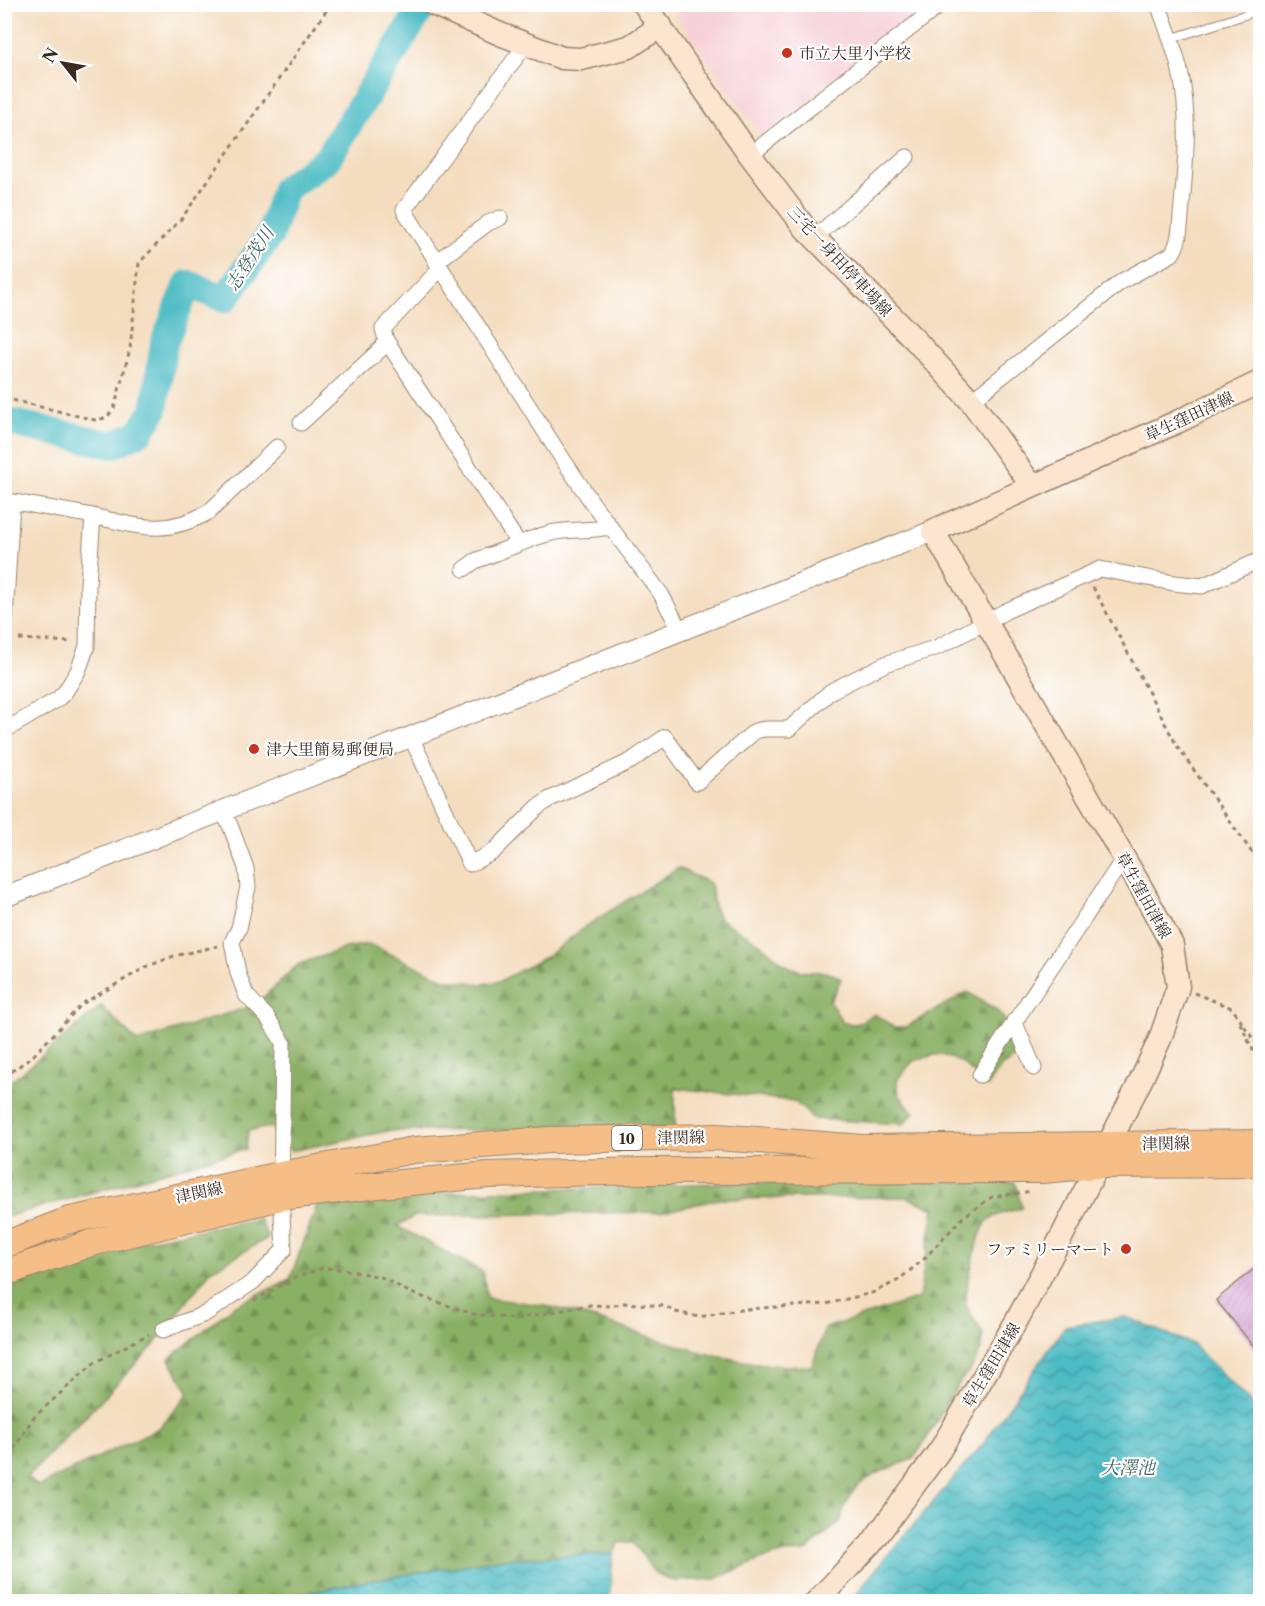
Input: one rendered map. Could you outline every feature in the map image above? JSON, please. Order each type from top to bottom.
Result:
[{"type":"main road","name":"三宅一身田停車場線","points":[[645,4],[750,155],[814,238],[916,341],[971,401],[1032,486]]},
{"type":"main road","points":[[439,7],[562,58],[581,59],[628,47],[661,26]]},
{"type":"main road","name":"草生窪田津線","points":[[816,1602],[871,1544],[940,1450],[1017,1320],[1104,1155],[1160,1039],[1178,987],[1172,945],[933,531],[1177,422],[1260,382]]},
{"type":"main road","name":"津関線","points":[[4,1273],[91,1243],[281,1186],[414,1150],[549,1140],[717,1137],[863,1148],[1104,1155],[1260,1164]]},
{"type":"main road","name":"津関線","points":[[4,1245],[66,1221],[281,1186],[378,1185],[488,1175],[1042,1170],[1104,1155],[1260,1143]]},
{"type":"street","points":[[750,155],[941,4]]},
{"type":"street","points":[[971,401],[1122,281],[1172,254],[1174,250],[1179,231],[1187,151],[1184,88],[1158,4]]},
{"type":"street","points":[[526,44],[404,210],[556,449],[610,527],[661,594],[681,632]]},
{"type":"street","points":[[814,238],[907,157]]},
{"type":"street","points":[[500,218],[488,223],[438,266],[383,329],[386,340],[519,544]]},
{"type":"street","points":[[301,423],[382,348],[386,340]]},
{"type":"street","points":[[5,636],[8,501],[93,516],[141,528],[173,526],[209,512],[277,447]]},
{"type":"street","points":[[4,731],[46,707],[65,692],[85,655],[93,516]]},
{"type":"street","points":[[464,569],[475,561],[540,536],[556,532],[593,531],[610,527]]},
{"type":"street","points":[[4,897],[933,531]]},
{"type":"street","points":[[411,737],[470,864],[493,852],[538,807],[550,799],[631,761],[665,737],[697,782],[755,731],[789,729],[831,691],[885,663],[938,647],[985,622],[1100,569],[1174,584],[1202,586],[1260,560]]},
{"type":"street","points":[[164,1330],[205,1314],[253,1282],[284,1250],[281,1186],[283,1042],[267,1017],[246,994],[238,973],[232,942],[239,928],[248,887],[246,868],[230,825],[222,812]]},
{"type":"street","points":[[981,1075],[1014,1021],[1078,929],[1123,858]]},
{"type":"street","points":[[1014,1021],[1034,1068]]},
{"type":"lane","points":[[1170,39],[1260,10]]},
{"type":"path","points":[[4,398],[95,420],[106,418],[114,409],[130,349],[139,263],[182,218],[331,4]]},
{"type":"path","points":[[1087,575],[1177,746],[1260,864]]},
{"type":"path","points":[[5,636],[14,639],[87,643]]},
{"type":"path","points":[[4,1077],[33,1056],[71,1015],[91,999],[146,968],[174,956],[232,942]]},
{"type":"path","points":[[1178,987],[1232,1008],[1260,1049]]},
{"type":"path","points":[[1237,1016],[1260,1065]]},
{"type":"path","points":[[246,1305],[291,1279],[322,1269],[340,1269],[381,1276],[411,1293],[473,1314],[515,1319],[590,1305],[611,1306],[624,1303],[664,1306],[676,1312],[699,1317],[746,1309],[826,1304],[872,1293],[897,1281],[923,1260],[963,1217],[992,1197],[1031,1192],[1041,1188]]},
{"type":"path","points":[[4,1465],[33,1418],[94,1363],[143,1336],[164,1330]]},
{"type":"shaded area","name":"市立大里小学校","points":[[680,4],[934,5],[763,138],[677,17]]},
{"type":"green space","points":[[678,868],[710,883],[714,906],[720,918],[755,940],[785,964],[797,970],[830,973],[841,979],[830,1002],[843,1023],[856,1024],[875,1014],[894,1027],[906,1027],[967,992],[998,1011],[1020,1040],[1023,1052],[1001,1067],[988,1086],[961,1062],[939,1054],[913,1061],[897,1080],[899,1095],[914,1113],[903,1124],[814,1119],[794,1101],[675,1088],[675,1129],[388,1131],[291,1151],[271,1127],[248,1131],[246,1149],[5,1217],[5,1085],[101,1006],[137,1042],[255,1005],[299,964],[346,948],[369,944],[444,979],[482,984],[500,981],[546,957],[586,926]]},
{"type":"green space","points":[[1015,1182],[1022,1208],[990,1219],[977,1245],[965,1304],[983,1334],[982,1347],[971,1369],[961,1380],[913,1459],[877,1473],[856,1487],[843,1509],[841,1521],[805,1552],[785,1553],[760,1560],[715,1579],[675,1581],[664,1578],[653,1571],[631,1542],[619,1543],[613,1554],[501,1559],[362,1582],[266,1601],[5,1602],[5,1289],[107,1248],[259,1218],[268,1238],[211,1270],[155,1344],[26,1478],[39,1486],[159,1428],[189,1393],[169,1359],[234,1306],[290,1279],[320,1197],[719,1183]],"holes":[[[907,1197],[934,1209],[919,1298],[825,1328],[812,1366],[780,1366],[717,1356],[564,1310],[487,1298],[483,1272],[397,1226],[415,1216],[661,1212],[720,1199]]]},
{"type":"water","name":"大澤池","points":[[1126,1317],[1192,1344],[1248,1400],[1260,1416],[1260,1601],[850,1601],[983,1444],[1065,1326]]},
{"type":"water","points":[[613,1554],[609,1601],[266,1601],[362,1582],[501,1559]]},
{"type":"building","points":[[1260,1264],[1260,1354],[1216,1300]]},
{"type":"waterway","name":"志登茂川","points":[[4,421],[113,445],[140,432],[154,410],[164,343],[188,284],[225,299],[270,235],[285,189],[327,159],[424,4]]},
{"type":"place","name":"市立大里小学校","points":[[787,53]]},
{"type":"place","name":"津大里簡易郵便局","points":[[254,749]]},
{"type":"place","name":"ファミリーマート","points":[[1126,1249]]}]
